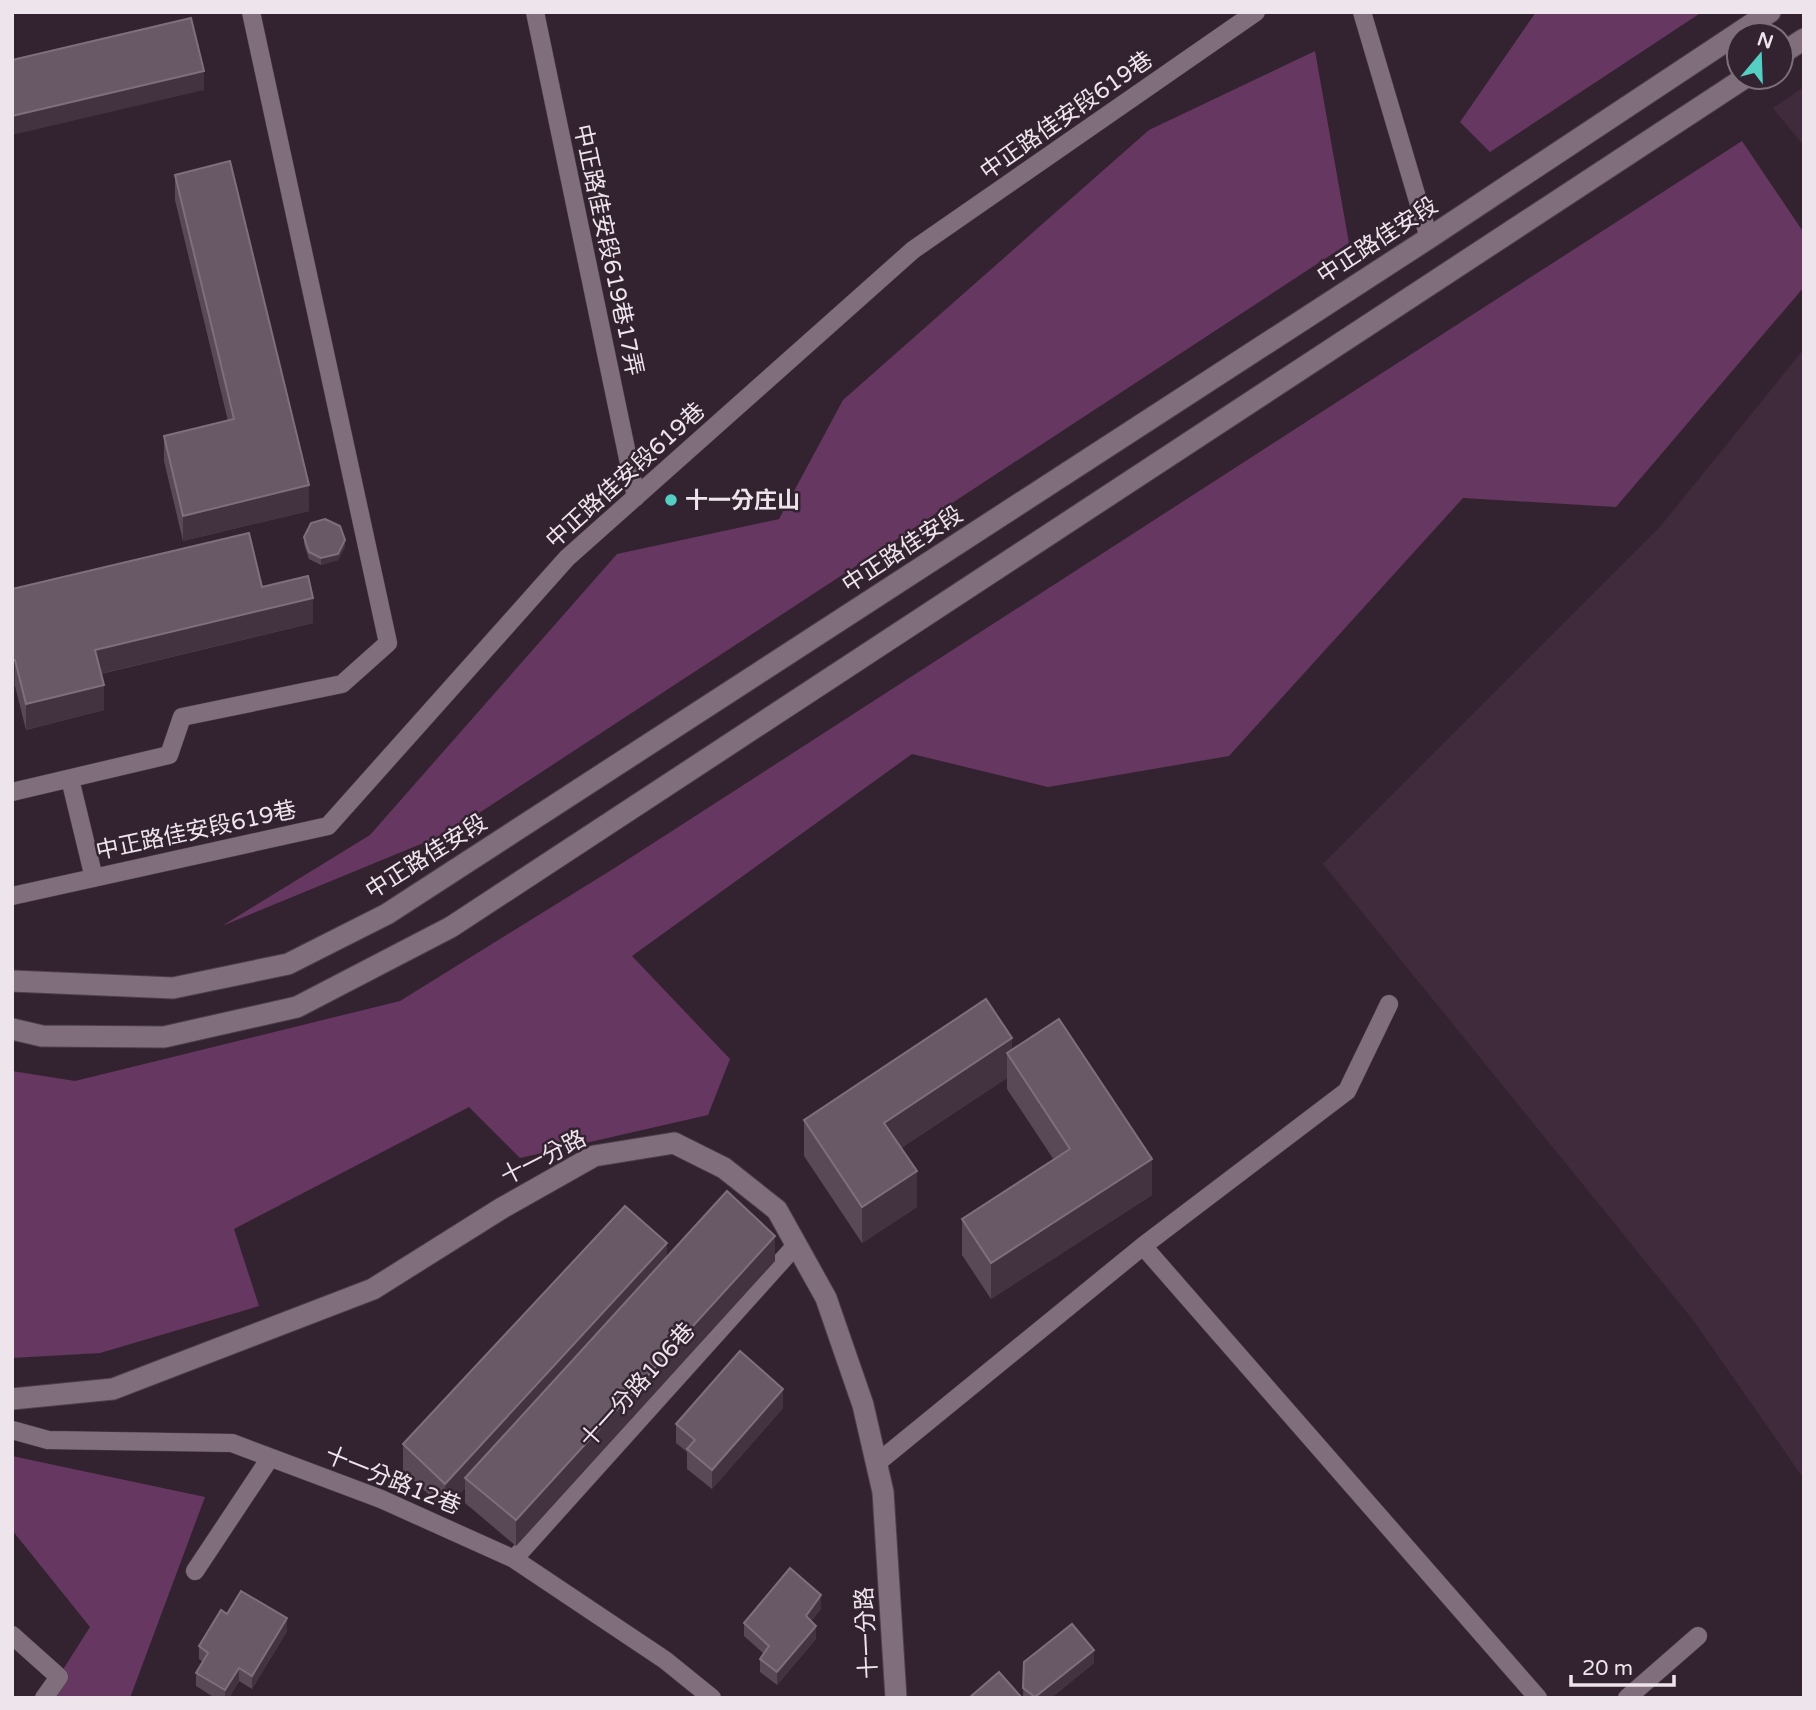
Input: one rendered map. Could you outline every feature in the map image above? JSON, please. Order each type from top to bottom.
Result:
[{"type":"main road","name":"中正路佳安段","points":[[12,981],[173,988],[288,964],[387,914],[1429,238],[1770,12]]},
{"type":"main road","points":[[12,1029],[42,1036],[164,1037],[297,1007],[451,927],[1725,91]]},
{"type":"main road","name":"十一分路","points":[[12,1399],[113,1389],[373,1289],[502,1208],[594,1156],[674,1143],[724,1168],[777,1210],[826,1298],[863,1405],[883,1492],[896,1698]]},
{"type":"lane","points":[[12,792],[169,755],[182,717],[342,684],[388,643],[251,12]]},
{"type":"lane","name":"中正路佳安段619巷17弄","points":[[535,12],[636,497]]},
{"type":"lane","name":"中正路佳安段619巷","points":[[12,896],[328,827],[567,558],[914,250],[1256,12]]},
{"type":"lane","points":[[1363,12],[1429,238]]},
{"type":"lane","points":[[70,779],[94,878]]},
{"type":"lane","points":[[877,1463],[1143,1246],[1347,1091],[1389,1004]]},
{"type":"lane","name":"十一分路106巷","points":[[514,1559],[797,1244]]},
{"type":"lane","points":[[1143,1246],[1538,1698]]},
{"type":"lane","name":"十一分路12巷","points":[[12,1430],[48,1440],[232,1443],[381,1499],[514,1559],[664,1660],[712,1698]]},
{"type":"lane","points":[[195,1571],[270,1458]]},
{"type":"lane","points":[[12,1635],[59,1677],[44,1698]]},
{"type":"lane","points":[[1627,1698],[1698,1636]]},
{"type":"shaded area","points":[[1536,12],[1702,12],[1490,152],[1460,122]]},
{"type":"shaded area","points":[[1315,51],[1349,243],[450,832],[222,926],[370,835],[617,554],[779,519],[843,400],[1149,130]]},
{"type":"shaded area","points":[[1804,87],[1804,146],[1773,108]]},
{"type":"shaded area","points":[[1742,141],[1804,233],[1804,287],[1616,507],[1463,498],[1229,756],[1048,787],[912,754],[632,956],[730,1059],[708,1115],[520,1158],[469,1107],[234,1229],[259,1306],[100,1353],[12,1358],[12,1071],[75,1081],[400,1001],[613,869]]},
{"type":"shaded area","points":[[1804,349],[1804,1479],[1693,1320],[1323,864],[1659,528]]},
{"type":"shaded area","points":[[12,1456],[205,1497],[130,1698],[45,1698],[90,1627],[12,1530]]},
{"type":"building","points":[[191,18],[204,71],[12,116],[12,60]]},
{"type":"building","points":[[230,161],[309,485],[183,516],[164,436],[234,419],[175,175]]},
{"type":"building","points":[[325,519],[340,526],[345,540],[338,554],[321,558],[309,552],[304,537],[311,523]]},
{"type":"building","points":[[249,533],[262,587],[308,576],[313,598],[95,650],[104,685],[26,704],[15,660],[12,661],[12,589]]},
{"type":"building","points":[[986,999],[1012,1038],[884,1123],[917,1171],[862,1207],[804,1120]]},
{"type":"building","points":[[1059,1019],[1152,1159],[991,1263],[962,1219],[1070,1149],[1007,1053]]},
{"type":"building","points":[[727,1191],[775,1236],[516,1520],[465,1478]]},
{"type":"building","points":[[625,1206],[667,1243],[445,1484],[403,1444]]},
{"type":"building","points":[[740,1351],[783,1389],[712,1470],[687,1449],[695,1440],[676,1424]]},
{"type":"building","points":[[790,1568],[821,1595],[806,1616],[816,1626],[777,1672],[760,1659],[769,1646],[744,1623]]},
{"type":"building","points":[[241,1591],[287,1618],[252,1676],[239,1668],[225,1690],[196,1673],[208,1653],[199,1646],[221,1610],[227,1614]]},
{"type":"building","points":[[1072,1624],[1094,1650],[1035,1697],[1023,1688],[1024,1662]]},
{"type":"building","points":[[999,1672],[1022,1698],[969,1698]]},
{"type":"place","name":"十一分庄山","points":[[671,500]]}]
